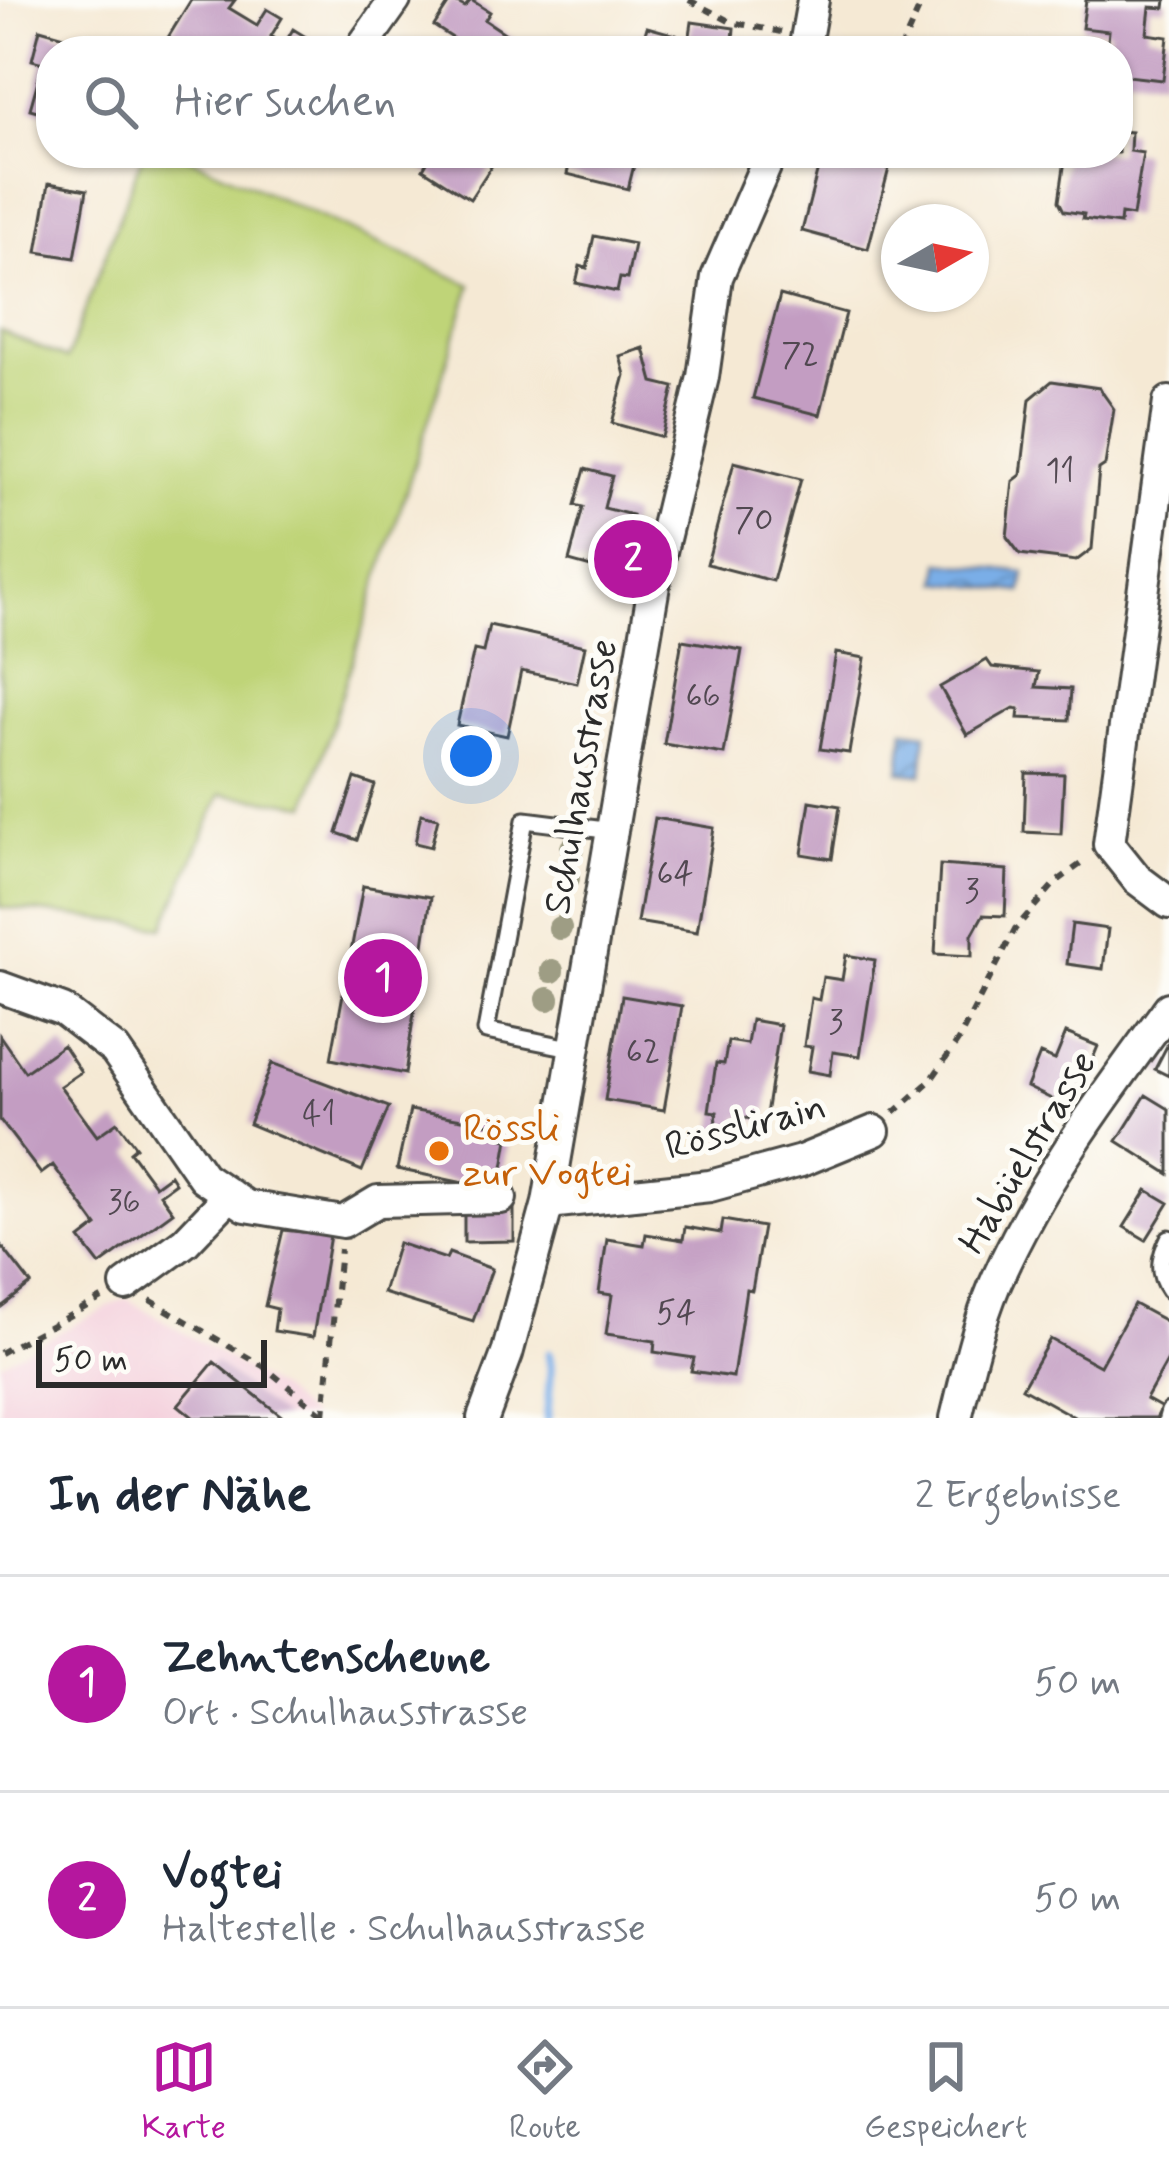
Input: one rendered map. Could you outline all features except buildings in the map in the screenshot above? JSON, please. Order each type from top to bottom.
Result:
[{"type":"street","points":[[369,36],[394,0]]},
{"type":"street","points":[[799,36],[813,0]]},
{"type":"street","name":"Schulhausstrasse","points":[[483,1418],[507,1354],[548,1203],[657,568],[704,377],[717,277],[764,168]]},
{"type":"street","points":[[1169,402],[1109,844],[1137,879],[1169,904]]},
{"type":"street","points":[[0,987],[63,1010],[115,1050],[203,1177],[247,1206],[343,1222],[378,1201],[501,1198]]},
{"type":"street","name":"Habüelstrasse","points":[[956,1418],[994,1286],[1028,1216],[1079,1131],[1169,1008]]},
{"type":"street","name":"Rösslirain","points":[[548,1203],[710,1186],[801,1160],[874,1132]]},
{"type":"street","points":[[126,1285],[185,1242],[230,1196]]},
{"type":"lane","points":[[575,1049],[486,1031],[525,820],[613,831]]},
{"type":"lane","points":[[1169,1238],[1159,1258],[1169,1290]]},
{"type":"path","points":[[689,0],[731,22],[777,36]]},
{"type":"path","points":[[907,36],[923,0]]},
{"type":"path","name":"Rösslirain","points":[[874,1132],[931,1081],[958,1041],[1015,929],[1055,883],[1109,844]]},
{"type":"path","points":[[325,1417],[343,1222]]},
{"type":"path","points":[[0,1353],[126,1285],[263,1366],[325,1417]]},
{"type":"shaded area","points":[[126,1298],[279,1390],[312,1418],[0,1418],[0,1363]]},
{"type":"green space","points":[[137,168],[212,168],[471,285],[307,805],[221,794],[164,927],[0,907],[0,331],[67,359]]},
{"type":"water","points":[[941,562],[1025,572],[1022,592],[939,582]]},
{"type":"water","points":[[904,730],[926,733],[922,774],[900,772]]},
{"type":"waterway","points":[[547,1418],[549,1354]]},
{"type":"place","name":"Vogtei","points":[[633,559]]},
{"type":"place","name":"Zehntenscheune","points":[[383,978]]},
{"type":"place","name":"Rössli zur Vogtei","points":[[439,1151]]}]
